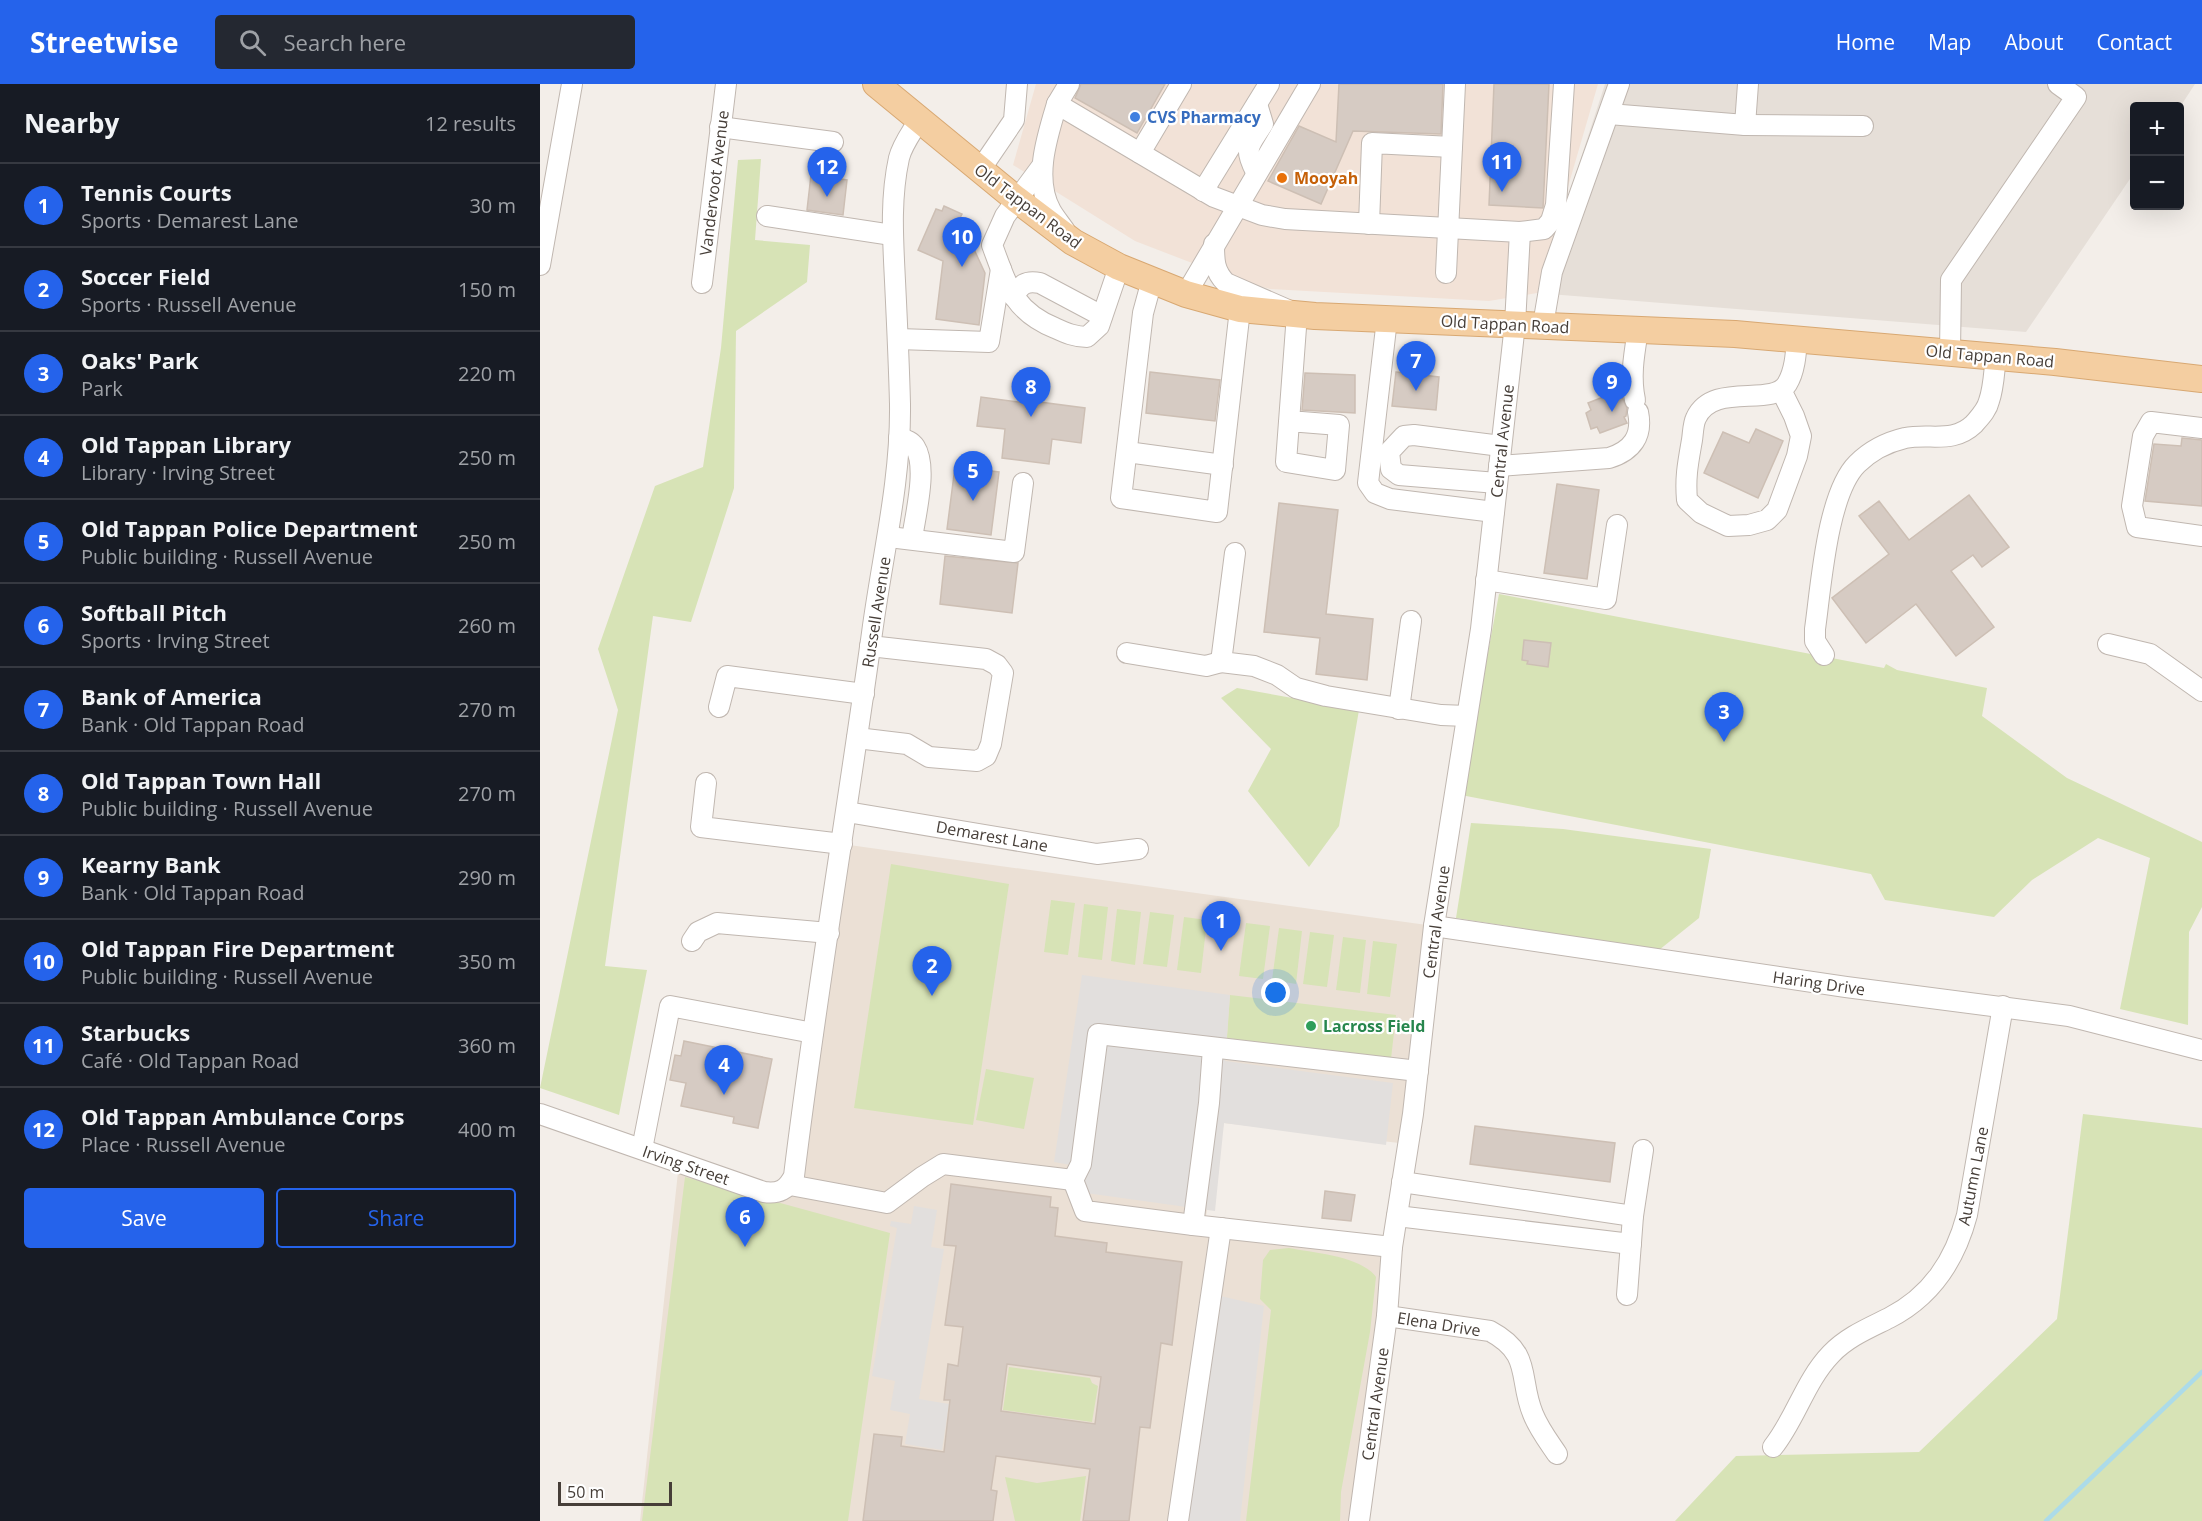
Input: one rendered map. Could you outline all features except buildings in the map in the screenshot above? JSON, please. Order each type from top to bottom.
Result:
[{"type":"main road","name":"Old Tappan Road","points":[[876,84],[1016,199],[1073,242],[1119,267],[1186,294],[1240,309],[1387,319],[1735,334],[1996,356],[2202,379]]},
{"type":"street","points":[[540,265],[572,84]]},
{"type":"street","name":"Vandervoot Avenue","points":[[702,283],[726,84]]},
{"type":"street","points":[[980,170],[1014,120],[1017,84]]},
{"type":"street","points":[[1069,84],[1057,104],[1042,166],[1044,192],[1050,210],[1073,242]]},
{"type":"street","points":[[1140,153],[1181,84]]},
{"type":"street","points":[[1203,191],[1269,84]]},
{"type":"street","points":[[1186,294],[1310,84]]},
{"type":"street","points":[[1446,273],[1455,84]]},
{"type":"street","points":[[1057,104],[1203,191],[1262,215],[1285,219],[1520,232],[1544,229],[1551,220],[1556,205],[1564,84]]},
{"type":"street","points":[[1543,325],[1552,272],[1619,84]]},
{"type":"street","points":[[1745,125],[1748,84]]},
{"type":"street","points":[[1950,352],[1951,280],[2081,91],[2058,84]]},
{"type":"street","points":[[1257,104],[1263,124],[1248,149],[1248,156],[1257,172]]},
{"type":"street","points":[[1609,114],[1745,125],[1863,126]]},
{"type":"street","name":"Russell Avenue","points":[[790,1185],[794,1176],[879,578],[889,537],[899,438],[898,339],[892,235],[895,185],[900,155],[919,120]]},
{"type":"street","points":[[720,127],[833,142]]},
{"type":"street","points":[[1369,224],[1372,143],[1452,147]]},
{"type":"street","points":[[1042,166],[1005,216],[992,245],[1013,296],[1026,312],[1048,325],[1077,338],[1087,337],[1099,326],[1119,267]]},
{"type":"street","points":[[767,216],[892,235]]},
{"type":"street","name":"Central Avenue","points":[[1359,1521],[1387,1316],[1392,1247],[1418,1071],[1434,926],[1486,580],[1515,324],[1520,232]]},
{"type":"street","points":[[1214,244],[1217,274],[1226,283],[1297,314],[1289,421]]},
{"type":"street","points":[[898,339],[989,342],[1001,269]]},
{"type":"street","points":[[1152,280],[1143,313],[1121,498],[1217,512],[1240,309]]},
{"type":"street","points":[[1013,296],[1023,283],[1031,281],[1040,283],[1102,316]]},
{"type":"street","points":[[1387,319],[1368,483],[1376,493],[1390,499],[1494,512]]},
{"type":"street","points":[[1499,465],[1414,435],[1404,436],[1389,452],[1391,469],[1399,475],[1499,465],[1609,458],[1618,455],[1629,449],[1638,436],[1640,428],[1631,382],[1638,330]]},
{"type":"street","points":[[1781,390],[1801,436],[1797,456],[1778,510],[1767,520],[1749,525],[1728,526],[1701,513],[1687,500],[1685,477],[1696,417],[1710,402],[1730,397],[1759,396],[1781,390],[1787,384],[1794,363],[1797,339]]},
{"type":"street","points":[[1824,655],[1815,641],[1815,629],[1835,505],[1846,480],[1857,464],[1886,444],[1906,438],[1953,436],[1968,429],[1982,416],[1989,403],[1996,356]]},
{"type":"street","points":[[2202,428],[2151,422],[2143,436],[2132,506],[2137,527],[2202,536]]},
{"type":"street","points":[[899,438],[915,446],[922,465],[912,539]]},
{"type":"street","points":[[1127,453],[1223,465]]},
{"type":"street","points":[[889,537],[1014,552],[1023,483]]},
{"type":"street","points":[[1486,580],[1606,599],[1617,525]]},
{"type":"street","points":[[1221,662],[1235,554]]},
{"type":"street","points":[[1399,709],[1411,621]]},
{"type":"street","points":[[2108,644],[2150,654],[2202,691]]},
{"type":"street","points":[[857,738],[907,744],[929,757],[977,761],[986,756],[992,744],[1003,673],[997,665],[986,659],[870,646]]},
{"type":"street","points":[[1127,653],[1206,666],[1221,662],[1254,666],[1277,675],[1296,688],[1316,694],[1399,709],[1467,716]]},
{"type":"street","points":[[719,707],[727,676],[864,694]]},
{"type":"street","points":[[706,783],[701,827],[842,844]]},
{"type":"street","name":"Demarest Lane","points":[[847,812],[1097,854],[1138,849]]},
{"type":"street","points":[[692,940],[698,932],[717,923],[829,933]]},
{"type":"street","name":"Haring Drive","points":[[1434,926],[1834,986],[2069,1016],[2202,1050]]},
{"type":"street","points":[[642,1149],[670,1006],[813,1033]]},
{"type":"street","name":"Autumn Lane","points":[[1773,1447],[1794,1418],[1809,1384],[1821,1365],[1834,1351],[1850,1338],[1899,1313],[1918,1299],[1937,1281],[1951,1259],[1961,1238],[1967,1215],[2003,1006]]},
{"type":"street","points":[[1392,1247],[1193,1225],[1085,1210],[1073,1180],[1081,1164],[1098,1034],[1418,1071]]},
{"type":"street","points":[[1193,1225],[1209,1103],[1213,1048]]},
{"type":"street","name":"Irving Street","points":[[540,1116],[764,1192],[774,1193],[790,1185]]},
{"type":"street","points":[[1627,1295],[1633,1216],[1643,1150]]},
{"type":"street","points":[[790,1185],[887,1203],[943,1164],[1073,1180]]},
{"type":"street","points":[[1402,1182],[1633,1216]]},
{"type":"street","points":[[1444,1222],[1449,1189]]},
{"type":"street","points":[[1533,1233],[1536,1202]]},
{"type":"street","points":[[1397,1216],[1631,1244]]},
{"type":"street","points":[[1178,1521],[1221,1228]]},
{"type":"street","name":"Elena Drive","points":[[1387,1316],[1490,1332],[1505,1339],[1516,1353],[1523,1369],[1532,1413],[1557,1454]]},
{"type":"shaded area","points":[[1036,84],[1598,84],[1537,293],[1489,301],[1270,289],[1231,278],[1135,241],[1013,165]]},
{"type":"shaded area","points":[[1605,84],[2195,84],[2183,102],[2130,102],[2130,179],[2026,332],[1537,293]]},
{"type":"shaded area","points":[[842,844],[1434,926],[1408,1144],[1224,1123],[1205,1221],[1392,1247],[1359,1521],[640,1521],[679,1163],[783,1190]]},
{"type":"shaded area","points":[[1082,975],[1230,995],[1225,1061],[1393,1083],[1386,1145],[1224,1123],[1215,1211],[1079,1192],[1082,1167],[1054,1162]]},
{"type":"shaded area","points":[[914,1206],[937,1210],[931,1247],[944,1249],[919,1399],[949,1404],[942,1450],[905,1444],[910,1414],[890,1410],[895,1381],[872,1376],[897,1228],[890,1226],[891,1221],[911,1224]]},
{"type":"shaded area","points":[[1216,1295],[1264,1306],[1240,1521],[1187,1521]]},
{"type":"green space","points":[[761,159],[755,240],[810,245],[807,282],[736,331],[734,488],[691,622],[653,616],[605,966],[647,970],[619,1115],[540,1088],[618,710],[598,649],[655,486],[703,467],[721,348],[738,160]]},
{"type":"green space","points":[[1499,594],[1884,668],[1886,664],[1897,670],[1987,688],[1982,716],[2067,778],[2202,842],[2202,907],[2189,932],[2188,1025],[2120,1009],[2150,858],[2098,838],[2032,880],[1994,917],[1885,900],[1871,874],[1461,795]]},
{"type":"green space","points":[[1237,688],[1359,710],[1339,826],[1309,867],[1248,791],[1271,749],[1221,698]]},
{"type":"green space","points":[[1471,823],[1563,829],[1711,849],[1699,918],[1659,950],[1456,918]]},
{"type":"green space","points":[[891,864],[1009,884],[973,1125],[854,1108]]},
{"type":"green space","points":[[1051,900],[1075,903],[1068,955],[1044,952]]},
{"type":"green space","points":[[1084,904],[1108,907],[1102,960],[1078,957]]},
{"type":"green space","points":[[1117,909],[1141,912],[1135,965],[1111,961]]},
{"type":"green space","points":[[1150,912],[1174,915],[1167,967],[1143,964]]},
{"type":"green space","points":[[1184,917],[1207,920],[1201,973],[1177,970]]},
{"type":"green space","points":[[1246,923],[1270,926],[1263,979],[1239,976]]},
{"type":"green space","points":[[1279,928],[1302,931],[1296,984],[1272,980]]},
{"type":"green space","points":[[1310,932],[1334,935],[1327,987],[1303,984]]},
{"type":"green space","points":[[1343,937],[1366,940],[1360,993],[1336,990]]},
{"type":"green space","points":[[1373,941],[1397,944],[1390,997],[1367,994]]},
{"type":"green space","name":"Lacross Field","points":[[1230,995],[1396,1015],[1391,1059],[1227,1038]]},
{"type":"green space","points":[[986,1069],[1034,1078],[1024,1129],[976,1120]]},
{"type":"green space","points":[[2083,1114],[2202,1128],[2202,1521],[1675,1521],[1736,1456],[1919,1452],[2057,1319]]},
{"type":"green space","points":[[685,1177],[890,1233],[848,1521],[642,1521]]},
{"type":"green space","points":[[1289,1248],[1324,1254],[1360,1264],[1376,1277],[1370,1332],[1341,1492],[1340,1521],[1246,1521],[1271,1310],[1260,1299],[1263,1260],[1270,1250]]},
{"type":"green space","points":[[1009,1367],[1090,1378],[1092,1383],[1098,1386],[1092,1422],[1003,1410]]},
{"type":"green space","points":[[1086,1476],[1080,1521],[1015,1521],[1005,1477],[1037,1483]]},
{"type":"waterway","points":[[2046,1521],[2202,1372]]},
{"type":"place","name":"CVS Pharmacy","points":[[1135,117]]},
{"type":"place","name":"Mooyah","points":[[1282,178]]},
{"type":"place","name":"Starbucks","points":[[1502,192]]},
{"type":"place","name":"Old Tappan Ambulance Corps","points":[[827,197]]},
{"type":"place","name":"Old Tappan Fire Department","points":[[962,267]]},
{"type":"place","name":"Bank of America","points":[[1416,391]]},
{"type":"place","name":"Kearny Bank","points":[[1612,412]]},
{"type":"place","name":"Old Tappan Town Hall","points":[[1031,417]]},
{"type":"place","name":"Old Tappan Police Department","points":[[973,501]]},
{"type":"place","name":"Oaks' Park","points":[[1724,742]]},
{"type":"place","name":"Tennis Courts","points":[[1221,951]]},
{"type":"place","name":"Soccer Field","points":[[932,996]]},
{"type":"place","name":"Lacross Field","points":[[1311,1026]]},
{"type":"place","name":"Old Tappan Library","points":[[724,1095]]},
{"type":"place","name":"Softball Pitch","points":[[745,1247]]}]
